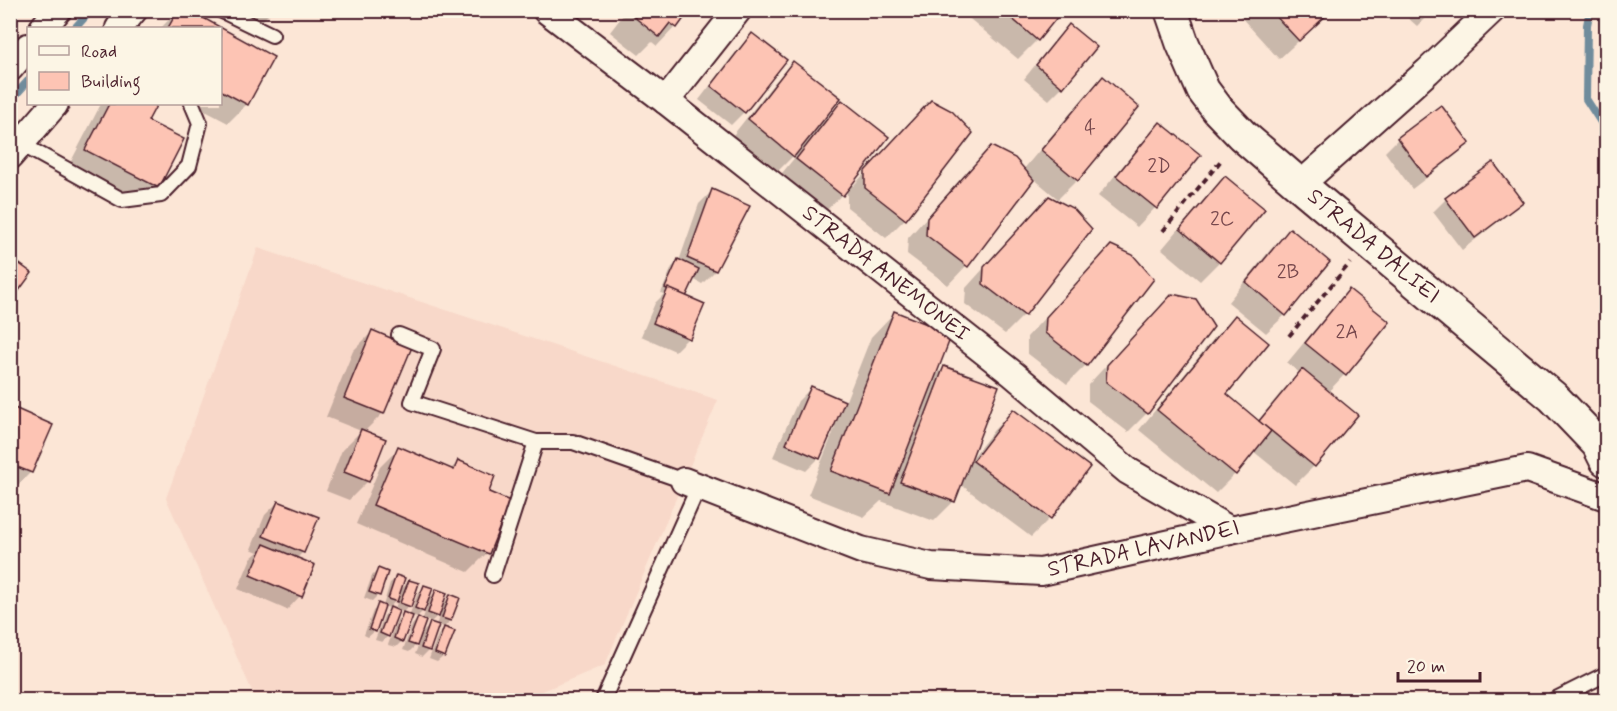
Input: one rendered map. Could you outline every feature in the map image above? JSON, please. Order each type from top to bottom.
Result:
[{"type":"street","points":[[45,27],[58,10]]},
{"type":"street","points":[[120,27],[134,10]]},
{"type":"street","name":"STRADA ANEMONEI","points":[[546,10],[666,100],[1013,374],[1128,471],[1230,530]]},
{"type":"street","points":[[666,100],[738,10]]},
{"type":"street","name":"STRADA DALIEI","points":[[1171,10],[1203,90],[1242,135],[1553,397],[1598,444],[1606,459]]},
{"type":"street","points":[[1300,185],[1428,71],[1492,10]]},
{"type":"street","points":[[10,68],[27,47]]},
{"type":"street","points":[[16,150],[54,105]]},
{"type":"street","name":"STRADA LAVANDEI","points":[[691,485],[861,550],[931,566],[1041,572],[1230,530],[1527,469],[1606,497]]},
{"type":"lane","points":[[220,10],[272,35]]},
{"type":"lane","points":[[16,150],[122,200],[161,195],[189,166],[200,123],[192,105]]},
{"type":"lane","points":[[399,335],[433,349],[412,402],[536,442],[573,442],[691,485],[603,700]]},
{"type":"lane","points":[[493,574],[536,442]]},
{"type":"lane","points":[[1554,700],[1606,674]]},
{"type":"path","points":[[1163,231],[1242,135]]},
{"type":"path","points":[[1289,336],[1368,242]]},
{"type":"shaded area","points":[[258,248],[718,400],[605,665],[521,700],[256,700],[166,498]]},
{"type":"building","points":[[178,10],[189,10],[220,27],[169,27]]},
{"type":"building","points":[[630,10],[690,10],[677,28],[670,23],[659,37],[628,12]]},
{"type":"building","points":[[1002,10],[1063,10],[1038,41]]},
{"type":"building","points":[[1270,10],[1332,10],[1299,41]]},
{"type":"building","points":[[1069,24],[1097,47],[1063,88],[1036,65]]},
{"type":"building","points":[[222,28],[274,57],[248,105],[222,91]]},
{"type":"building","points":[[752,33],[787,60],[745,113],[711,86]]},
{"type":"building","points":[[793,61],[841,98],[794,157],[748,119]]},
{"type":"building","points":[[1103,76],[1139,107],[1078,181],[1041,150]]},
{"type":"building","points":[[842,100],[889,137],[843,196],[796,159]]},
{"type":"building","points":[[931,100],[952,111],[973,133],[906,220],[865,188],[865,171]]},
{"type":"building","points":[[108,105],[156,105],[148,121],[184,139],[159,188],[85,150]]},
{"type":"building","points":[[1441,105],[1470,143],[1426,177],[1397,138]]},
{"type":"building","points":[[1160,122],[1201,155],[1157,209],[1116,176]]},
{"type":"building","points":[[991,146],[1015,158],[1034,180],[968,267],[926,235],[927,218]]},
{"type":"building","points":[[1493,162],[1523,202],[1475,238],[1445,198]]},
{"type":"building","points":[[1225,176],[1265,209],[1220,263],[1180,229]]},
{"type":"building","points":[[712,189],[750,206],[716,271],[687,258]]},
{"type":"building","points":[[1049,196],[1074,209],[1092,229],[1025,316],[983,284],[984,267]]},
{"type":"building","points":[[1290,228],[1330,262],[1286,316],[1246,282]]},
{"type":"building","points":[[1111,245],[1133,255],[1154,279],[1087,366],[1045,333],[1046,317]]},
{"type":"building","points":[[10,257],[32,273],[12,300],[10,299]]},
{"type":"building","points":[[678,259],[699,269],[686,297],[665,288]]},
{"type":"building","points":[[668,288],[705,304],[690,339],[653,323]]},
{"type":"building","points":[[1349,289],[1390,322],[1346,376],[1305,343]]},
{"type":"building","points":[[1172,294],[1196,299],[1214,327],[1148,414],[1106,382],[1107,365]]},
{"type":"building","points":[[894,311],[952,334],[890,494],[831,471]]},
{"type":"building","points":[[1235,315],[1269,343],[1227,394],[1271,431],[1236,475],[1157,410]]},
{"type":"building","points":[[372,330],[412,347],[384,414],[344,398]]},
{"type":"building","points":[[944,366],[999,386],[955,502],[900,482]]},
{"type":"building","points":[[1302,369],[1358,415],[1315,467],[1259,421]]},
{"type":"building","points":[[811,386],[845,401],[820,459],[786,444]]},
{"type":"building","points":[[10,406],[53,425],[32,473],[10,464]]},
{"type":"building","points":[[1013,409],[1090,467],[1051,519],[973,461]]},
{"type":"building","points":[[361,429],[386,439],[369,482],[344,472]]},
{"type":"building","points":[[398,446],[454,470],[458,460],[495,476],[489,492],[510,501],[489,554],[373,505]]},
{"type":"building","points":[[278,501],[319,517],[304,553],[263,536]]},
{"type":"building","points":[[264,544],[315,565],[302,597],[250,575]]},
{"type":"building","points":[[378,568],[388,572],[380,596],[369,592]]},
{"type":"building","points":[[396,575],[405,578],[397,602],[388,599]]},
{"type":"building","points":[[409,580],[419,583],[411,607],[400,603]]},
{"type":"building","points":[[424,585],[433,588],[424,612],[415,608]]},
{"type":"building","points":[[436,589],[447,593],[439,617],[428,613]]},
{"type":"building","points":[[450,594],[460,598],[451,621],[442,618]]},
{"type":"building","points":[[378,603],[385,606],[376,632],[369,629]]},
{"type":"building","points":[[390,607],[399,611],[389,637],[380,633]]},
{"type":"building","points":[[403,612],[413,616],[403,642],[394,638]]},
{"type":"building","points":[[418,617],[426,621],[417,646],[408,643]]},
{"type":"building","points":[[430,622],[439,625],[430,651],[421,648]]},
{"type":"building","points":[[444,627],[455,631],[445,657],[435,653]]},
{"type":"waterway","points":[[76,27],[91,10]]},
{"type":"waterway","points":[[1590,10],[1587,25],[1586,99],[1606,130]]},
{"type":"waterway","points":[[10,101],[27,82]]}]
